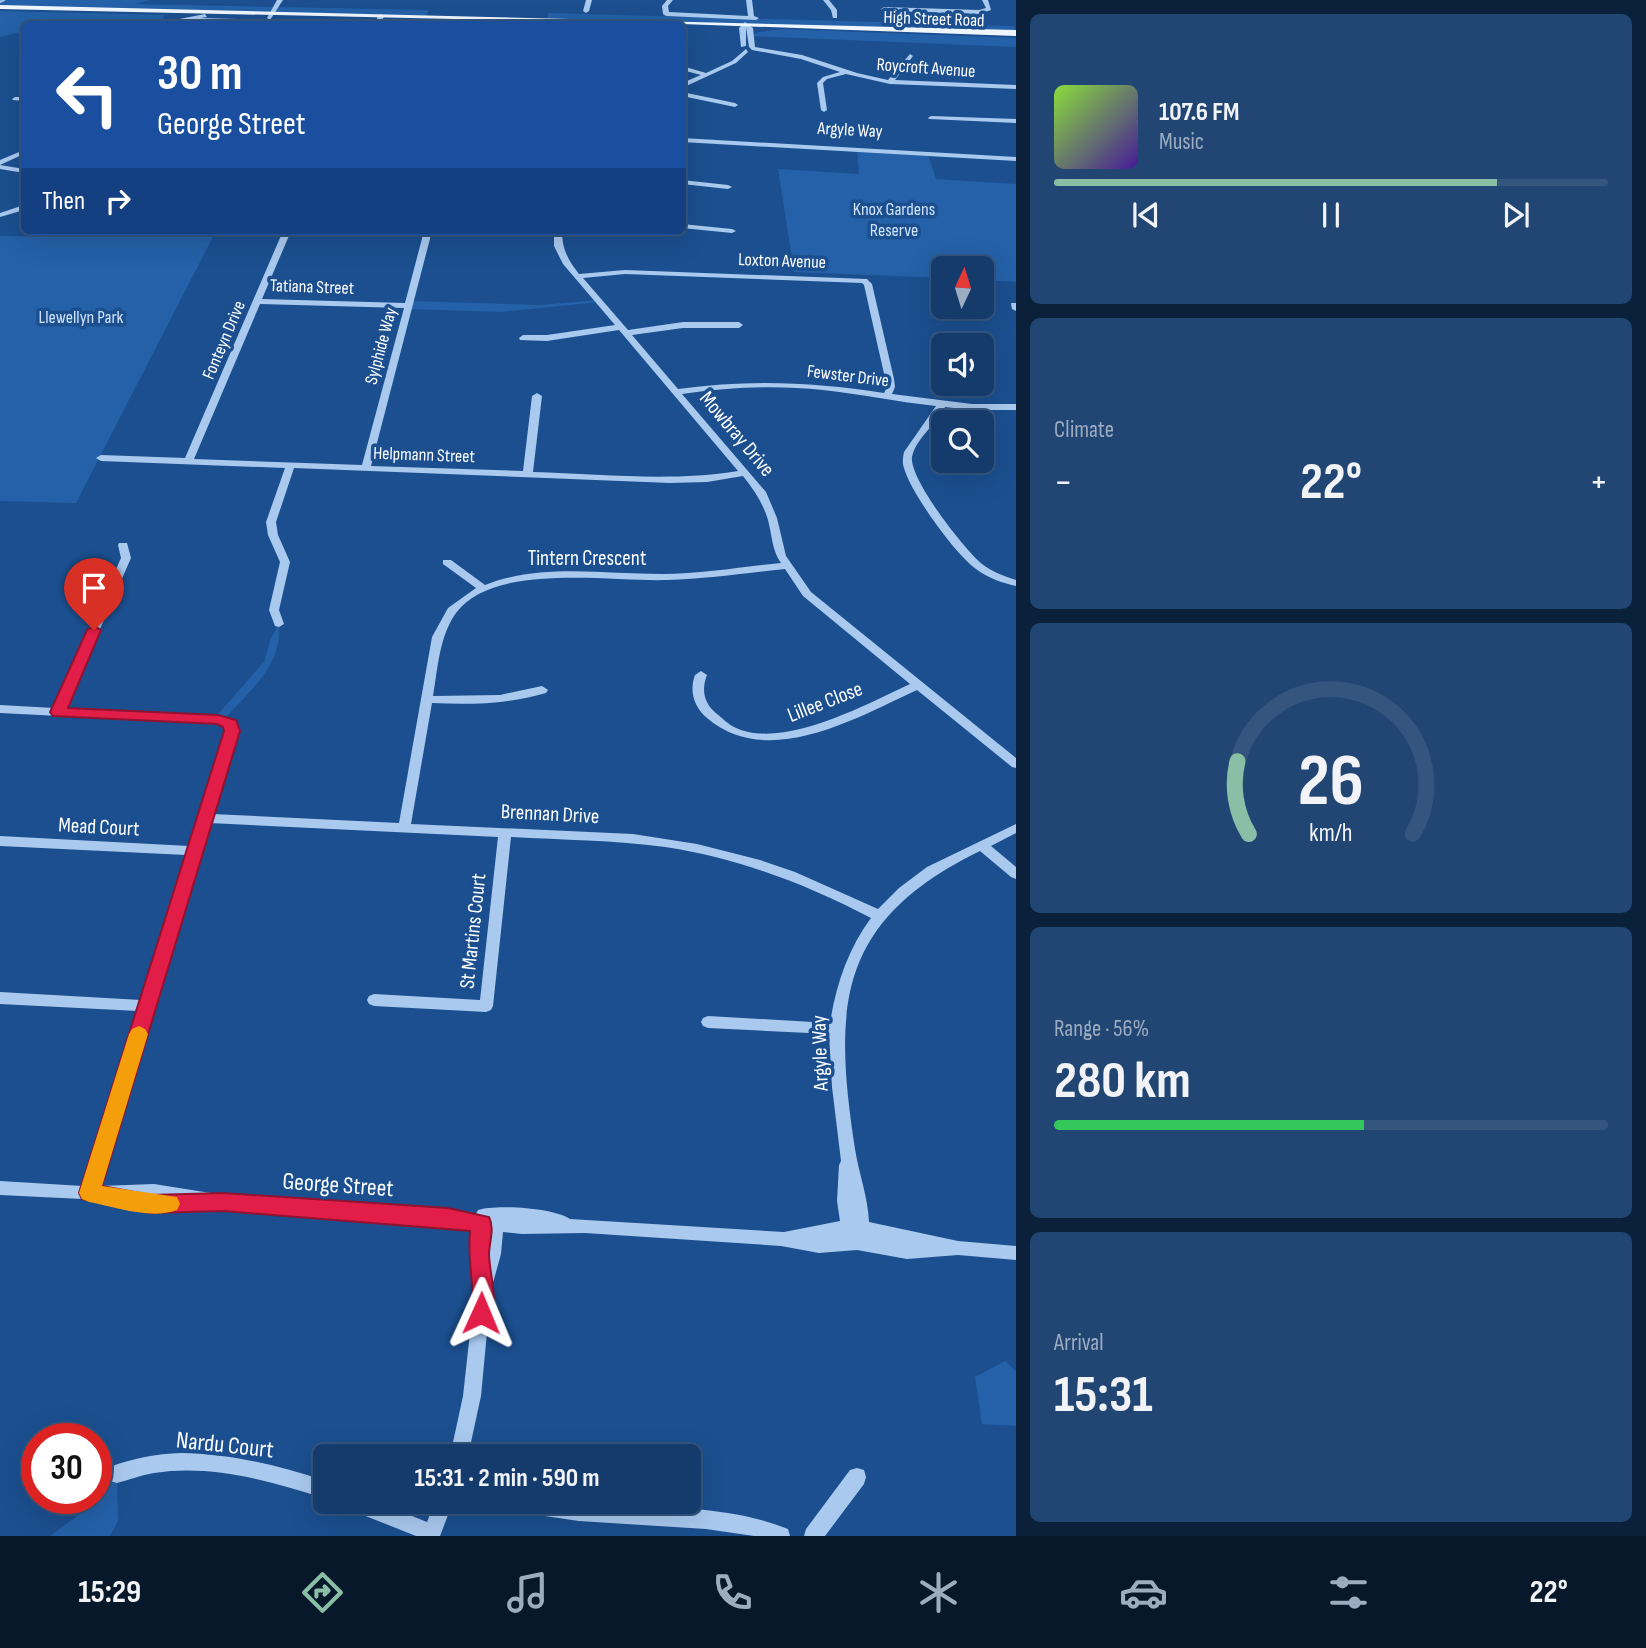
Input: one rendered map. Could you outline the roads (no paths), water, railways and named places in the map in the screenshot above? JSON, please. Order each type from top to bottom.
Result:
[{"type":"main road","name":"High Street Road","points":[[0,9],[204,19],[271,16],[354,21],[580,21]]},
{"type":"main road","name":"High Street Road","points":[[167,18],[271,16],[430,21]]},
{"type":"main road","points":[[513,19],[523,21]]},
{"type":"main road","name":"High Street Road","points":[[686,24],[1016,36]]},
{"type":"main road","name":"High Street Road","points":[[748,26],[907,32]]},
{"type":"main road","points":[[686,27],[748,26]]},
{"type":"street","points":[[271,16],[280,0]]},
{"type":"street","points":[[670,0],[665,6],[666,14],[748,26]]},
{"type":"street","points":[[686,84],[734,62],[749,48],[748,0]]},
{"type":"street","points":[[825,0],[834,13],[843,10]]},
{"type":"street","points":[[884,9],[904,7],[979,12],[989,9],[985,0]]},
{"type":"street","points":[[587,5],[597,4]]},
{"type":"street","name":"High Street Road","points":[[204,19],[270,21]]},
{"type":"street","name":"Roycroft Avenue","points":[[749,48],[812,59],[847,72],[890,82],[1016,87]]},
{"type":"street","points":[[890,82],[910,56]]},
{"type":"street","points":[[686,69],[707,75]]},
{"type":"street","points":[[824,110],[819,86],[821,81],[847,72]]},
{"type":"street","points":[[686,95],[735,105]]},
{"type":"street","points":[[15,99],[21,99]]},
{"type":"street","points":[[931,118],[1016,121]]},
{"type":"street","name":"Argyle Way","points":[[686,140],[1016,159]]},
{"type":"street","points":[[0,165],[21,154]]},
{"type":"street","points":[[0,165],[21,170]]},
{"type":"street","points":[[686,182],[728,187]]},
{"type":"street","points":[[0,215],[21,209]]},
{"type":"street","points":[[686,226],[732,231]]},
{"type":"street","name":"Fonteyn Drive","points":[[188,462],[285,235]]},
{"type":"street","name":"Sylphide Way","points":[[366,468],[427,235]]},
{"type":"street","name":"Mowbray Drive","points":[[559,235],[561,253],[578,276],[746,473],[768,505],[778,549],[786,566],[821,608],[1016,764]]},
{"type":"street","name":"Loxton Avenue","points":[[578,276],[625,272],[864,281],[868,284],[891,384],[887,396]]},
{"type":"street","name":"Tatiana Street","points":[[258,301],[408,306]]},
{"type":"street","points":[[523,338],[683,325],[739,325]]},
{"type":"street","name":"Fewster Drive","points":[[677,392],[744,384],[830,388],[941,405],[1016,407]]},
{"type":"street","points":[[528,474],[537,396]]},
{"type":"street","points":[[941,405],[934,421],[910,449],[906,461],[908,473],[921,494],[978,565],[994,575],[1016,583]]},
{"type":"street","name":"Helpmann Street","points":[[101,458],[685,480],[746,473]]},
{"type":"street","points":[[279,624],[274,610],[285,568],[271,522],[290,466]]},
{"type":"street","points":[[58,712],[126,558],[123,545]]},
{"type":"street","points":[[447,562],[484,589]]},
{"type":"street","name":"Tintern Crescent","points":[[404,828],[443,624],[458,606],[484,589],[539,574],[660,578],[786,566]]},
{"type":"street","name":"Lillee Close","points":[[701,675],[698,681],[698,697],[713,718],[740,733],[764,738],[799,735],[918,685]]},
{"type":"street","points":[[428,699],[487,701],[517,698],[542,690]]},
{"type":"street","points":[[0,709],[214,719],[230,724],[230,738],[89,1193]]},
{"type":"street","name":"Brennan Drive","points":[[206,817],[644,840],[703,849],[785,873],[879,916]]},
{"type":"street","name":"Argyle Way","points":[[855,1232],[836,1029],[846,977],[860,944],[879,916],[920,878],[1016,828]]},
{"type":"street","name":"St Martins Court","points":[[374,1000],[486,1006],[505,833]]},
{"type":"street","name":"Mead Court","points":[[0,841],[195,851]]},
{"type":"street","points":[[982,845],[1016,874]]},
{"type":"street","points":[[0,998],[147,1006]]},
{"type":"street","points":[[708,1022],[836,1029]]},
{"type":"street","name":"George Street","points":[[0,1188],[89,1193],[150,1204],[223,1202],[489,1221],[533,1228],[585,1226],[781,1238],[819,1246],[855,1232],[907,1252],[958,1248],[1016,1253]]},
{"type":"street","points":[[462,1444],[472,1396],[483,1290],[493,1254],[489,1221]]},
{"type":"street","name":"Nardu Court","points":[[117,1474],[158,1463],[195,1464],[277,1475],[313,1486]]},
{"type":"street","points":[[813,1536],[857,1477]]},
{"type":"street","points":[[383,1514],[432,1535],[440,1514]]},
{"type":"street","points":[[634,1514],[727,1520],[748,1524],[781,1536]]},
{"type":"waterway","points":[[0,2],[4,0]]},
{"type":"park label","name":"Knox Gardens Reserve","points":[[894,220]]},
{"type":"park label","name":"Llewellyn Park","points":[[81,317]]}]
